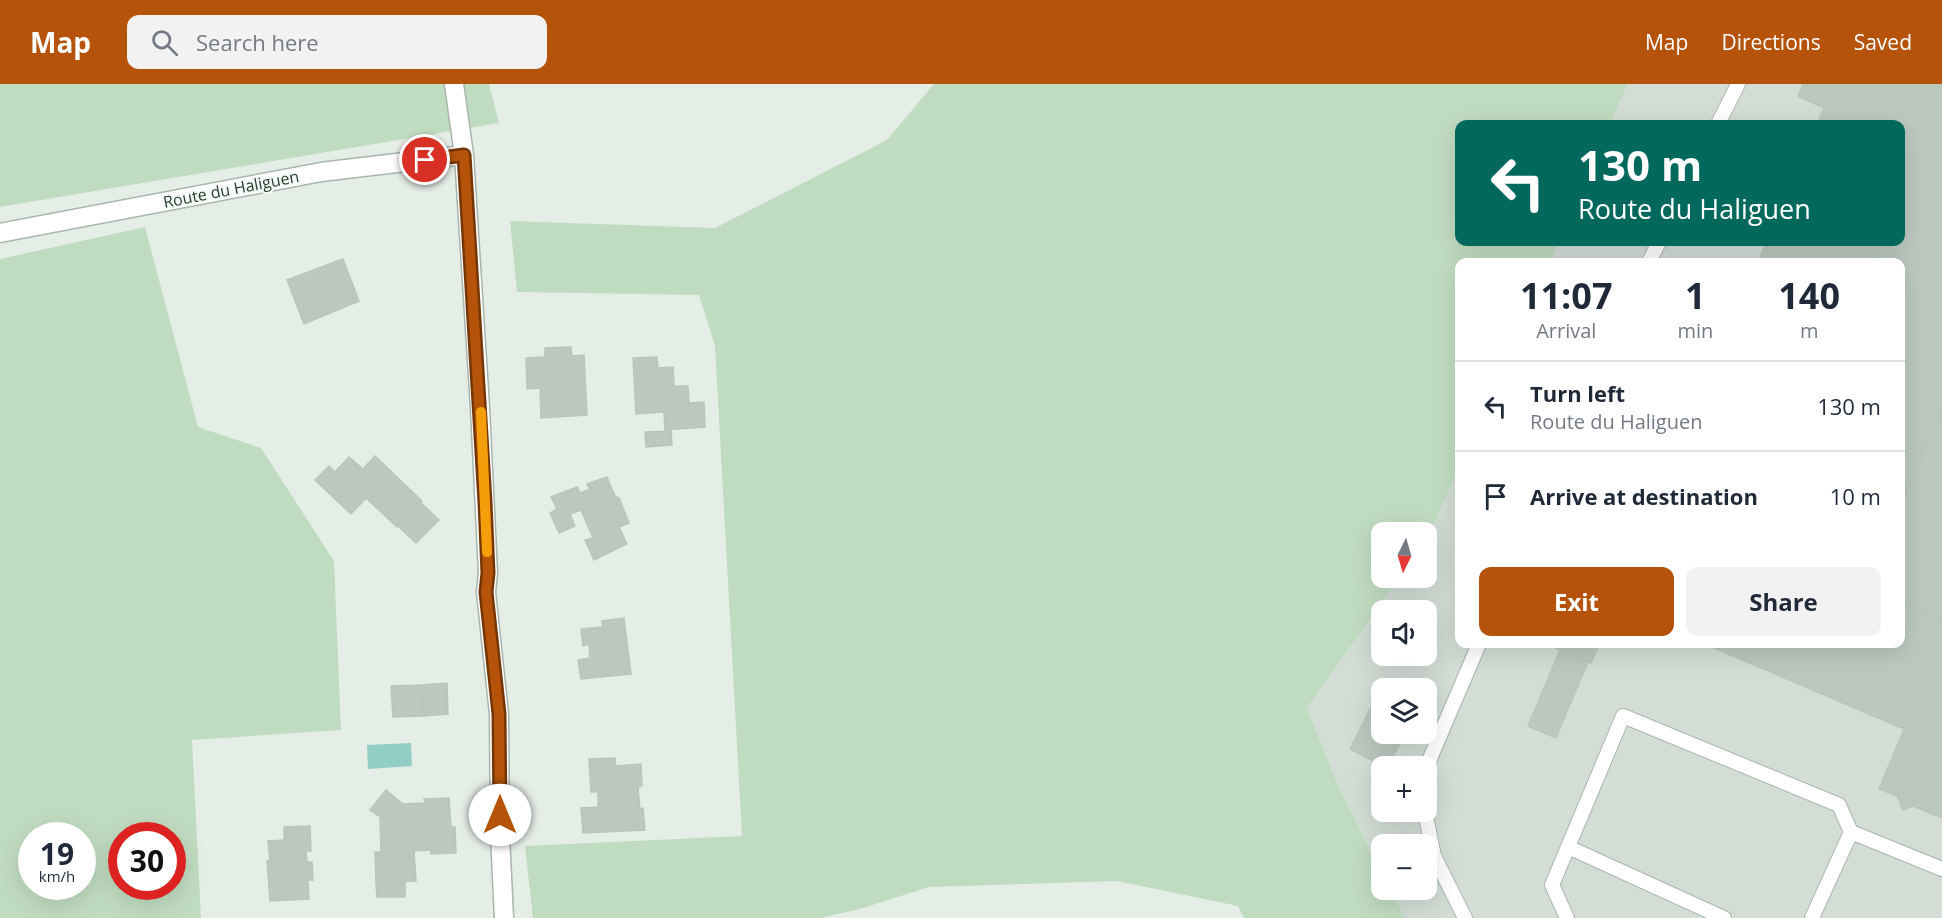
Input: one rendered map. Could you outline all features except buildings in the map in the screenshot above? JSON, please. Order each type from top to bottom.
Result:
[{"type":"street","points":[[454,84],[464,155],[485,502],[488,573],[486,592],[499,714],[500,835],[504,918]]},
{"type":"street","name":"Route du Haliguen","points":[[0,232],[321,172],[464,155]]},
{"type":"lane","points":[[1720,120],[1738,84]]},
{"type":"lane","points":[[1431,756],[1477,648]]},
{"type":"lane","points":[[1567,918],[1552,885],[1623,716],[1839,805],[1851,832],[1942,869]]},
{"type":"lane","points":[[1427,822],[1434,856],[1465,918]]},
{"type":"lane","points":[[1812,918],[1851,832]]},
{"type":"lane","points":[[1568,847],[1724,918]]},
{"type":"shaded area","points":[[1628,84],[1942,84],[1942,918],[1405,918],[1396,900],[1437,900],[1437,834],[1371,834],[1371,852],[1338,785],[1307,708],[1371,618],[1371,666],[1437,666],[1437,600],[1383,600],[1392,588],[1437,588],[1437,522],[1435,522],[1455,476],[1455,648],[1905,648],[1905,258],[1552,258],[1557,246],[1905,246],[1905,120],[1612,120]]},
{"type":"green space","points":[[0,84],[489,84],[499,123],[0,207]]},
{"type":"green space","points":[[934,84],[1628,84],[1612,120],[1455,120],[1455,246],[1557,246],[1552,258],[1455,258],[1455,476],[1435,522],[1371,522],[1371,588],[1392,588],[1383,600],[1371,600],[1371,618],[1307,708],[1338,785],[1371,852],[1371,900],[1396,900],[1405,918],[1244,918],[1238,906],[1117,881],[929,887],[860,909],[820,918],[533,918],[525,846],[742,836],[715,346],[699,295],[517,292],[510,221],[715,228],[887,140]]},
{"type":"green space","points":[[145,227],[198,427],[261,448],[334,561],[341,730],[192,740],[201,918],[0,918],[0,259]]},
{"type":"water","points":[[411,743],[412,766],[368,769],[367,745]]},
{"type":"slow traffic","points":[[481,412],[487,552]]},
{"type":"route","points":[[425,160],[464,155],[485,502],[488,573],[486,592],[499,714],[500,815]]}]
